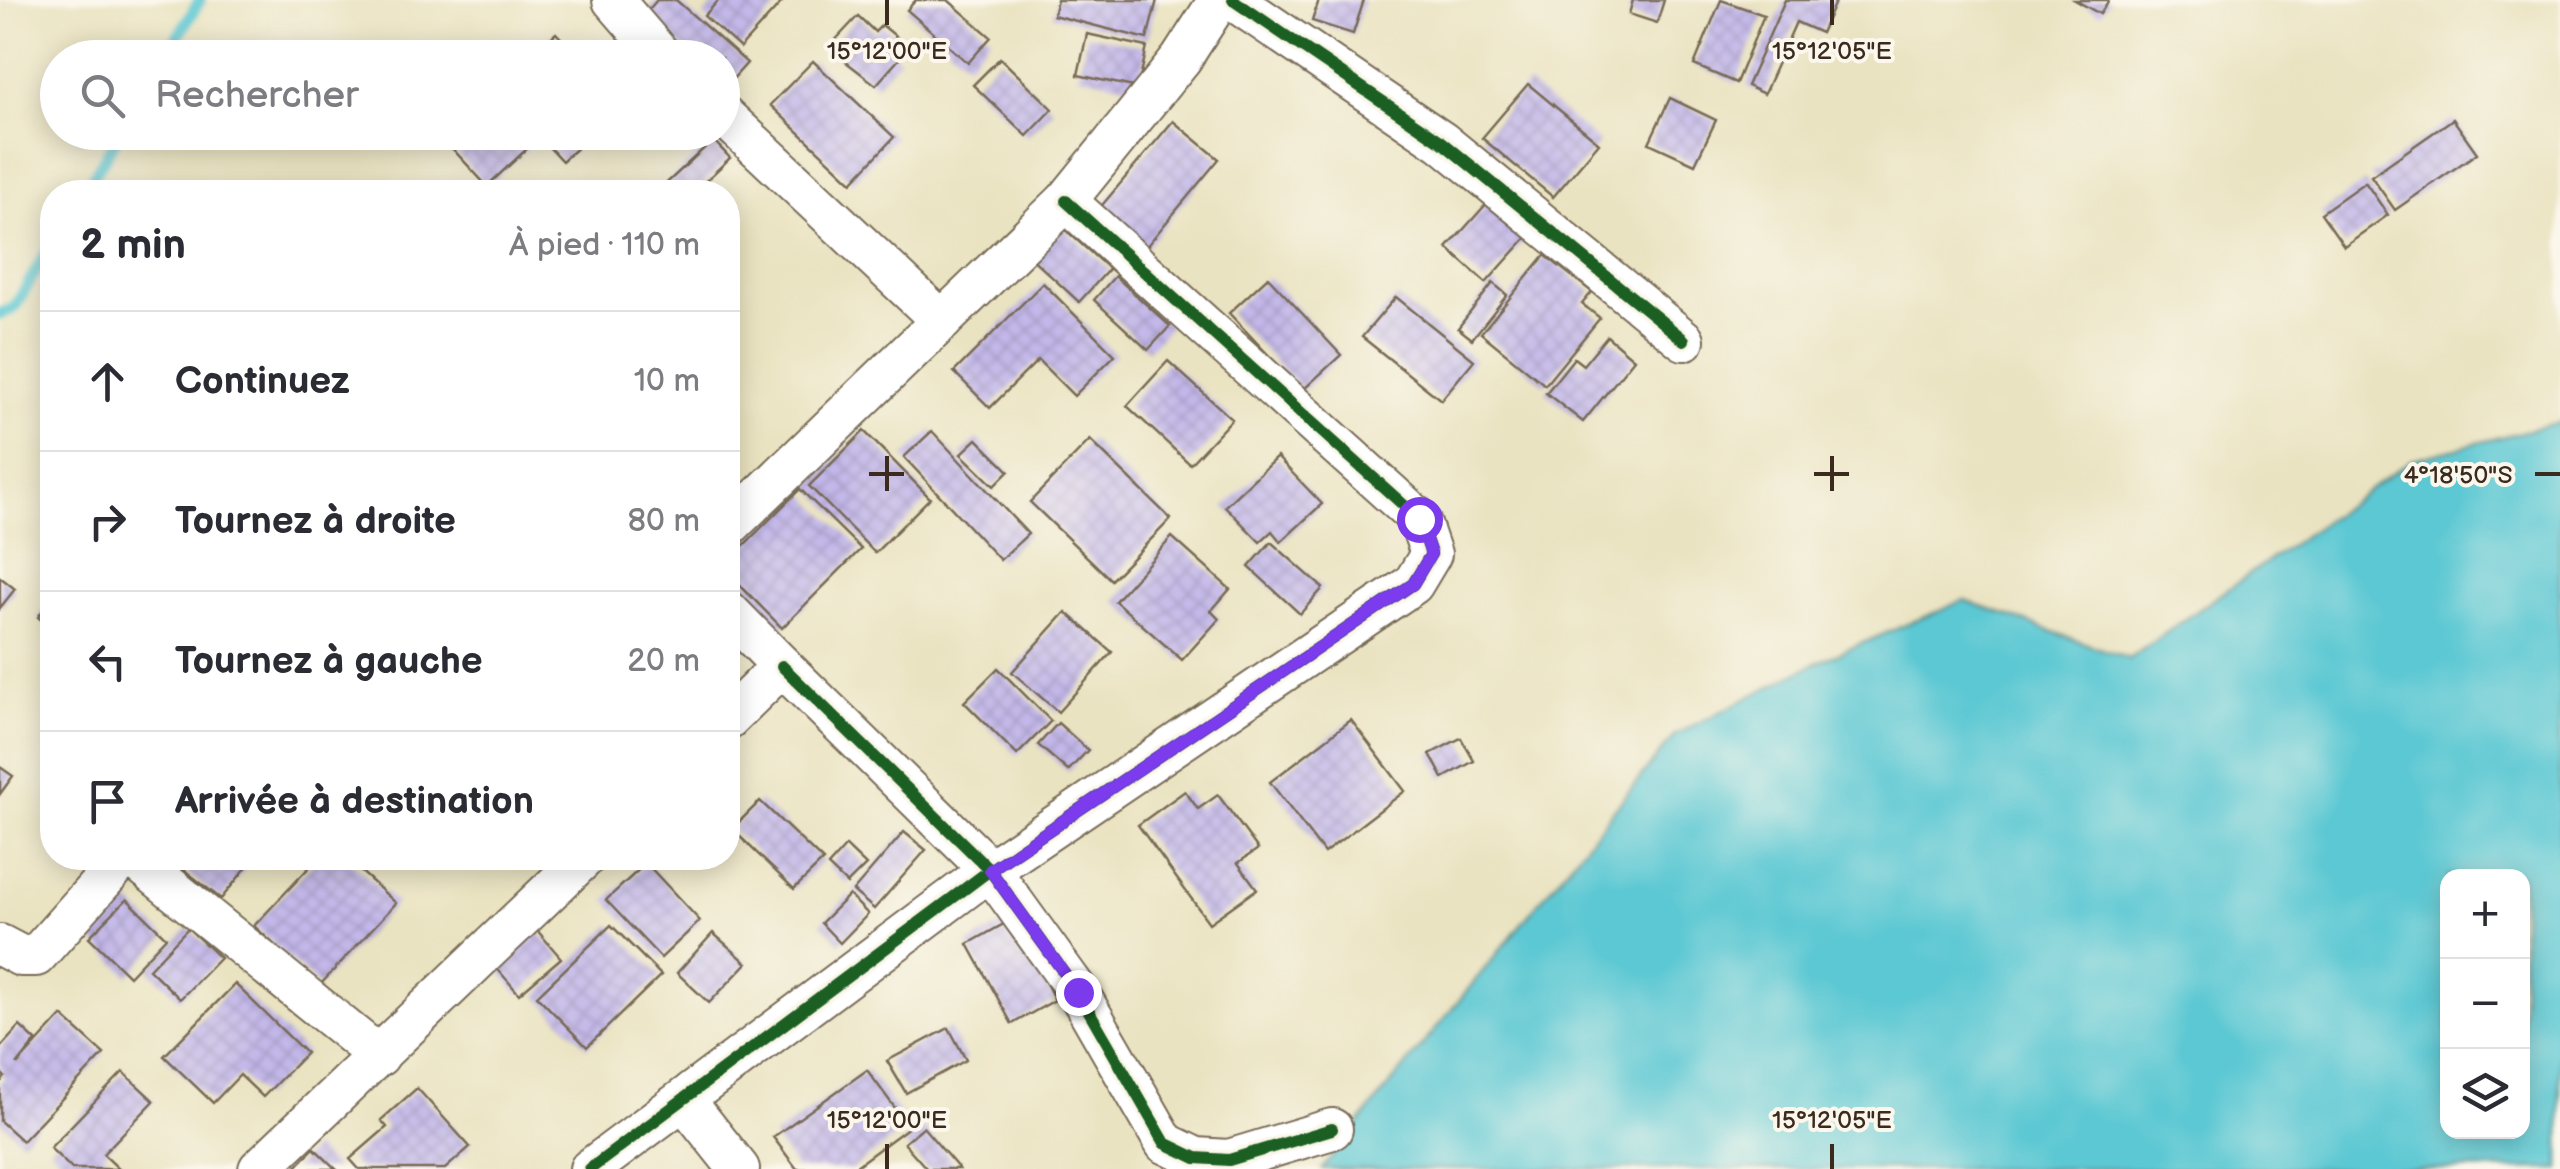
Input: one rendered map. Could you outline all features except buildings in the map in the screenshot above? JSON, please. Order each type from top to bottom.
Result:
[{"type":"street","points":[[740,509],[1066,201],[1181,59],[1218,0]]},
{"type":"street","points":[[1232,0],[1442,142],[1684,340]]},
{"type":"street","points":[[621,4],[644,40]]},
{"type":"street","points":[[740,131],[942,322]]},
{"type":"street","points":[[590,1169],[686,1101],[990,870],[1413,584],[1431,554],[1419,519],[1066,201]]},
{"type":"street","points":[[740,624],[990,870],[1078,992],[1165,1143],[1196,1158],[1229,1160],[1332,1129]]},
{"type":"street","points":[[740,706],[782,666]]},
{"type":"street","points":[[0,945],[21,956],[36,956],[112,870]]},
{"type":"street","points":[[149,870],[379,1056]]},
{"type":"street","points":[[259,1169],[572,870]]},
{"type":"street","points":[[686,1101],[739,1169]]},
{"type":"water","points":[[2560,422],[2560,1169],[1322,1169],[1675,735],[1816,663],[1964,600],[2129,659],[2413,459]]},
{"type":"waterway","points":[[176,40],[200,0]]},
{"type":"waterway","points":[[91,180],[109,150]]},
{"type":"waterway","points":[[0,314],[14,308],[40,264]]},
{"type":"cycle path","points":[[1233,0],[1442,142],[1684,340]]},
{"type":"cycle path","points":[[590,1169],[990,870],[1413,584],[1431,554],[1419,519],[1066,201]]},
{"type":"cycle path","points":[[782,666],[990,870],[1078,992],[1165,1143],[1196,1158],[1229,1160],[1332,1129]]},
{"type":"route","points":[[1078,992],[990,870],[1413,584],[1431,554],[1419,519]]}]
